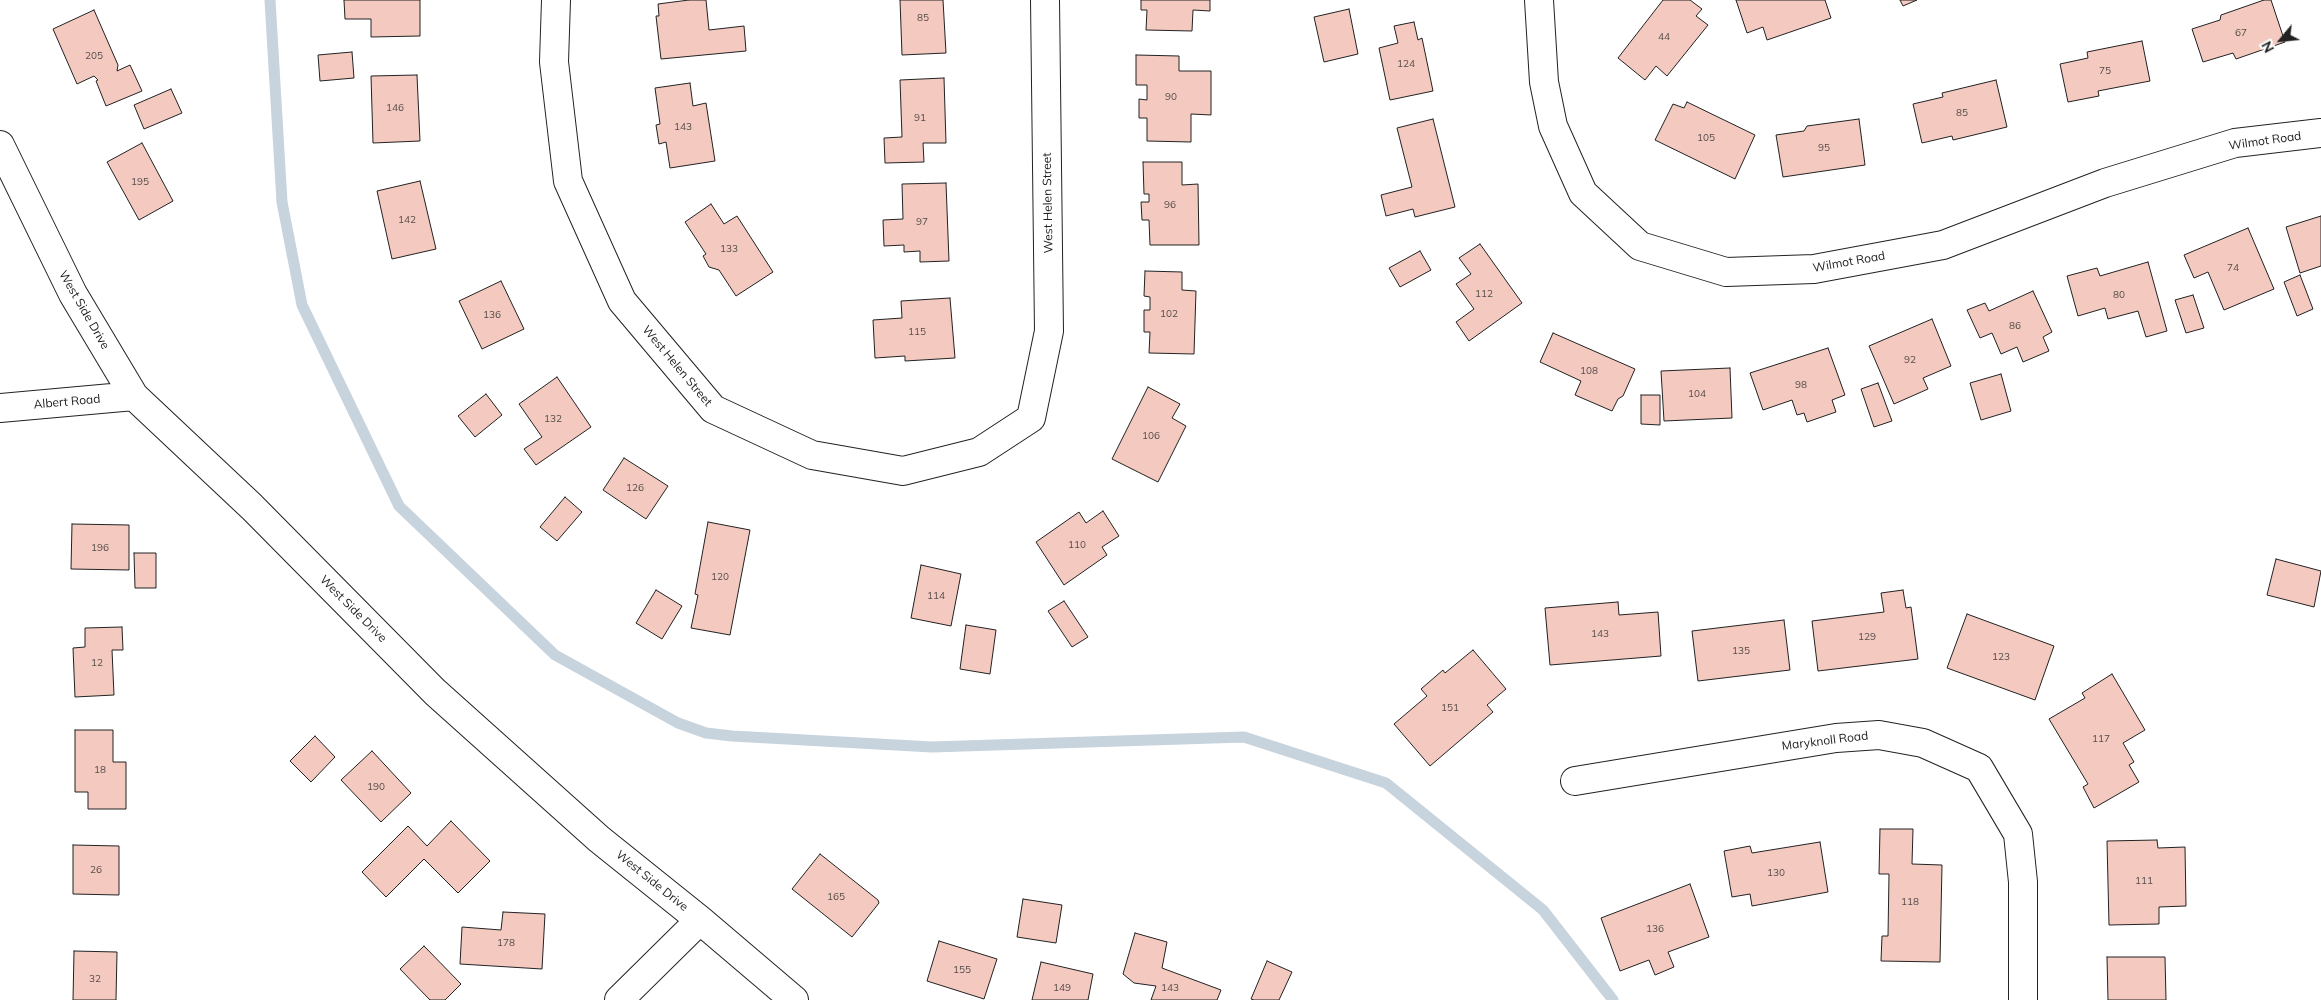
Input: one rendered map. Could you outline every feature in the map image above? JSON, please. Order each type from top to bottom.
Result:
[{"type":"street","name":"West Helen Street","points":[[556,0],[554,62],[568,181],[622,301],[713,409],[812,455],[903,471],[979,452],[1031,418],[1049,331],[1045,0]]},
{"type":"street","name":"Wilmot Road","points":[[1538,0],[1544,82],[1553,126],[1583,193],[1640,246],[1726,272],[1814,269],[1942,245],[2105,183],[2235,142],[2321,133]]},
{"type":"street","points":[[0,194],[3,152]]},
{"type":"street","name":"West Side Drive","points":[[3,152],[72,294],[134,396],[252,507],[435,692],[599,839],[700,920],[794,1000]]},
{"type":"street","name":"Albert Road","points":[[0,408],[134,396]]},
{"type":"street","name":"Maryknoll Road","points":[[1575,781],[1836,738],[1879,735],[1923,743],[1979,768],[2018,834],[2023,882],[2023,1000]]},
{"type":"street","points":[[619,1000],[700,920]]},
{"type":"building","points":[[344,0],[420,0],[420,36],[371,37],[371,19],[345,19]]},
{"type":"building","points":[[706,0],[709,30],[744,26],[746,51],[661,59],[656,16],[659,16],[658,4]]},
{"type":"building","points":[[900,0],[943,0],[946,53],[902,55]]},
{"type":"building","points":[[1141,0],[1210,0],[1210,11],[1193,10],[1192,31],[1146,30],[1147,10],[1141,10]]},
{"type":"building","points":[[1663,0],[1690,0],[1702,9],[1696,16],[1708,25],[1667,76],[1656,66],[1645,80],[1618,58]]},
{"type":"building","points":[[1736,0],[1825,0],[1831,18],[1767,40],[1763,27],[1747,33]]},
{"type":"building","points":[[1900,0],[1917,0],[1903,6]]},
{"type":"building","points":[[2264,0],[2271,0],[2285,42],[2236,59],[2233,53],[2203,62],[2192,29],[2220,20],[2221,15]]},
{"type":"building","points":[[1349,9],[1358,54],[1324,62],[1314,17]]},
{"type":"building","points":[[94,10],[118,65],[117,71],[130,65],[142,91],[106,106],[96,81],[98,80],[94,76],[77,84],[53,29]]},
{"type":"building","points":[[1414,22],[1418,40],[1422,38],[1433,91],[1390,100],[1379,48],[1398,43],[1394,26]]},
{"type":"building","points":[[2142,41],[2150,81],[2098,91],[2099,96],[2068,102],[2060,64],[2088,58],[2087,52]]},
{"type":"building","points":[[352,52],[354,78],[320,81],[318,55]]},
{"type":"building","points":[[1136,55],[1179,56],[1179,71],[1211,71],[1211,115],[1191,114],[1191,142],[1147,141],[1147,118],[1139,118],[1139,99],[1147,100],[1147,85],[1136,85]]},
{"type":"building","points":[[417,75],[420,141],[373,143],[371,76]]},
{"type":"building","points":[[944,78],[946,143],[923,143],[924,162],[885,163],[884,138],[902,137],[900,80]]},
{"type":"building","points":[[1996,80],[2007,127],[1953,140],[1952,136],[1922,143],[1913,104],[1943,97],[1942,93]]},
{"type":"building","points":[[690,83],[693,106],[706,103],[715,161],[670,168],[666,142],[659,144],[656,125],[660,124],[655,88]]},
{"type":"building","points":[[171,89],[182,113],[144,129],[134,105]]},
{"type":"building","points":[[1687,102],[1755,135],[1735,179],[1655,140],[1673,104],[1684,108]]},
{"type":"building","points":[[1433,119],[1455,207],[1415,217],[1413,209],[1386,216],[1381,195],[1412,187],[1397,128]]},
{"type":"building","points":[[1859,119],[1865,165],[1783,177],[1776,135],[1804,131],[1807,126]]},
{"type":"building","points":[[142,143],[173,201],[139,220],[107,162]]},
{"type":"building","points":[[1143,162],[1182,162],[1182,185],[1198,184],[1199,245],[1150,245],[1149,220],[1142,220],[1141,202],[1149,202],[1149,194],[1144,194]]},
{"type":"building","points":[[420,181],[436,249],[392,259],[377,191]]},
{"type":"building","points":[[946,183],[949,261],[920,262],[920,251],[904,252],[904,245],[884,246],[883,220],[903,219],[902,184]]},
{"type":"building","points":[[711,204],[724,224],[737,216],[773,272],[736,296],[719,270],[709,267],[703,256],[706,254],[685,222]]},
{"type":"building","points":[[2321,216],[2321,266],[2300,273],[2286,227]]},
{"type":"building","points":[[2248,228],[2274,289],[2224,310],[2208,272],[2194,278],[2184,255]]},
{"type":"building","points":[[1480,244],[1522,303],[1469,341],[1456,322],[1474,309],[1456,284],[1471,274],[1459,258]]},
{"type":"building","points":[[1420,251],[1431,270],[1400,287],[1389,268]]},
{"type":"building","points":[[2148,262],[2167,331],[2146,337],[2138,311],[2108,319],[2105,308],[2078,316],[2067,276],[2097,268],[2100,276]]},
{"type":"building","points":[[1145,271],[1182,272],[1182,290],[1196,291],[1194,354],[1149,353],[1150,332],[1144,332],[1144,310],[1150,310],[1150,297],[1144,296]]},
{"type":"building","points":[[2300,275],[2313,309],[2297,316],[2284,282]]},
{"type":"building","points":[[501,281],[524,329],[482,349],[459,301]]},
{"type":"building","points":[[2033,291],[2052,332],[2043,337],[2049,351],[2023,362],[2017,347],[2001,354],[1992,333],[1980,338],[1967,310],[1985,303],[1989,311]]},
{"type":"building","points":[[2193,295],[2204,328],[2186,333],[2175,300]]},
{"type":"building","points":[[950,298],[955,358],[905,361],[905,356],[875,358],[873,320],[902,318],[901,301]]},
{"type":"building","points":[[1932,319],[1951,366],[1923,378],[1928,389],[1894,404],[1869,346]]},
{"type":"building","points":[[1553,333],[1635,369],[1623,396],[1618,399],[1612,411],[1575,395],[1581,381],[1540,362]]},
{"type":"building","points":[[1828,348],[1845,395],[1832,400],[1836,412],[1807,422],[1804,413],[1797,415],[1792,400],[1763,410],[1750,373]]},
{"type":"building","points":[[1730,368],[1732,418],[1664,421],[1661,371]]},
{"type":"building","points":[[2001,374],[2011,411],[1981,420],[1970,383]]},
{"type":"building","points":[[557,377],[591,427],[536,465],[524,449],[542,437],[519,404]]},
{"type":"building","points":[[1878,383],[1892,421],[1874,427],[1861,389]]},
{"type":"building","points":[[1148,387],[1180,404],[1172,418],[1186,426],[1158,482],[1112,459]]},
{"type":"building","points":[[486,394],[502,415],[475,437],[458,416]]},
{"type":"building","points":[[1641,395],[1660,395],[1660,425],[1641,424]]},
{"type":"building","points":[[624,458],[668,486],[646,519],[603,490]]},
{"type":"building","points":[[565,497],[582,512],[557,541],[540,527]]},
{"type":"building","points":[[1103,511],[1119,536],[1102,547],[1107,555],[1064,585],[1036,542],[1079,512],[1086,523]]},
{"type":"building","points":[[708,522],[750,530],[730,635],[691,628],[698,595],[695,594]]},
{"type":"building","points":[[72,524],[129,525],[129,570],[71,569]]},
{"type":"building","points":[[134,553],[156,553],[156,588],[135,588]]},
{"type":"building","points":[[2276,559],[2321,571],[2314,607],[2267,595]]},
{"type":"building","points":[[921,565],[961,574],[951,626],[911,618]]},
{"type":"building","points":[[656,590],[682,606],[662,639],[636,623]]},
{"type":"building","points":[[1903,590],[1906,608],[1911,607],[1918,659],[1818,671],[1812,621],[1884,612],[1881,593]]},
{"type":"building","points":[[1064,601],[1088,637],[1072,647],[1048,611]]},
{"type":"building","points":[[1618,602],[1619,615],[1658,612],[1661,656],[1550,665],[1545,608]]},
{"type":"building","points":[[1967,614],[2054,646],[2035,700],[1947,668]]},
{"type":"building","points":[[1784,620],[1790,670],[1698,681],[1692,631]]},
{"type":"building","points":[[966,625],[996,630],[990,674],[960,669]]},
{"type":"building","points":[[122,627],[123,650],[112,650],[114,695],[75,697],[73,648],[85,647],[85,628]]},
{"type":"building","points":[[1473,650],[1506,689],[1487,705],[1493,712],[1430,766],[1394,724],[1427,696],[1421,689],[1443,670],[1445,673]]},
{"type":"building","points":[[2112,674],[2145,730],[2123,743],[2134,762],[2129,765],[2139,782],[2094,808],[2083,787],[2088,784],[2049,719],[2085,698],[2082,693]]},
{"type":"building","points":[[75,730],[113,730],[113,762],[126,762],[126,809],[88,809],[88,792],[75,792]]},
{"type":"building","points":[[315,736],[335,757],[311,782],[290,761]]},
{"type":"building","points":[[372,751],[411,793],[381,822],[341,780]]},
{"type":"building","points":[[451,821],[490,861],[458,893],[424,859],[386,897],[362,872],[408,826],[427,846]]},
{"type":"building","points":[[1880,829],[1913,829],[1912,864],[1942,865],[1940,962],[1881,961],[1882,936],[1888,936],[1889,874],[1879,874]]},
{"type":"building","points":[[2157,840],[2158,848],[2185,847],[2186,906],[2159,907],[2159,924],[2109,925],[2107,841]]},
{"type":"building","points":[[1820,842],[1828,892],[1752,906],[1750,894],[1732,897],[1724,851],[1750,846],[1752,853]]},
{"type":"building","points":[[73,845],[119,846],[119,895],[73,894]]},
{"type":"building","points":[[820,854],[878,900],[879,903],[852,937],[792,889]]},
{"type":"building","points":[[1690,884],[1709,937],[1668,952],[1674,967],[1655,975],[1649,960],[1620,971],[1601,918]]},
{"type":"building","points":[[1023,899],[1062,905],[1056,943],[1017,937]]},
{"type":"building","points":[[503,912],[545,914],[542,969],[460,964],[462,927],[501,930]]},
{"type":"building","points":[[1135,933],[1167,942],[1162,968],[1221,990],[1217,1000],[1151,1000],[1156,986],[1134,983],[1123,974]]},
{"type":"building","points":[[939,941],[997,959],[984,999],[927,981]]},
{"type":"building","points":[[424,946],[461,984],[445,1000],[430,1000],[400,969]]},
{"type":"building","points":[[74,951],[117,952],[116,1000],[73,1000]]},
{"type":"building","points":[[2107,957],[2165,957],[2166,1000],[2108,1000]]},
{"type":"building","points":[[1267,961],[1292,972],[1279,1000],[1251,999]]},
{"type":"building","points":[[1041,962],[1093,974],[1088,1000],[1032,1000]]},
{"type":"waterway","points":[[270,0],[282,202],[302,305],[399,506],[555,655],[678,723],[706,733],[932,747],[1244,737],[1386,783],[1543,910],[1613,1000]]}]
